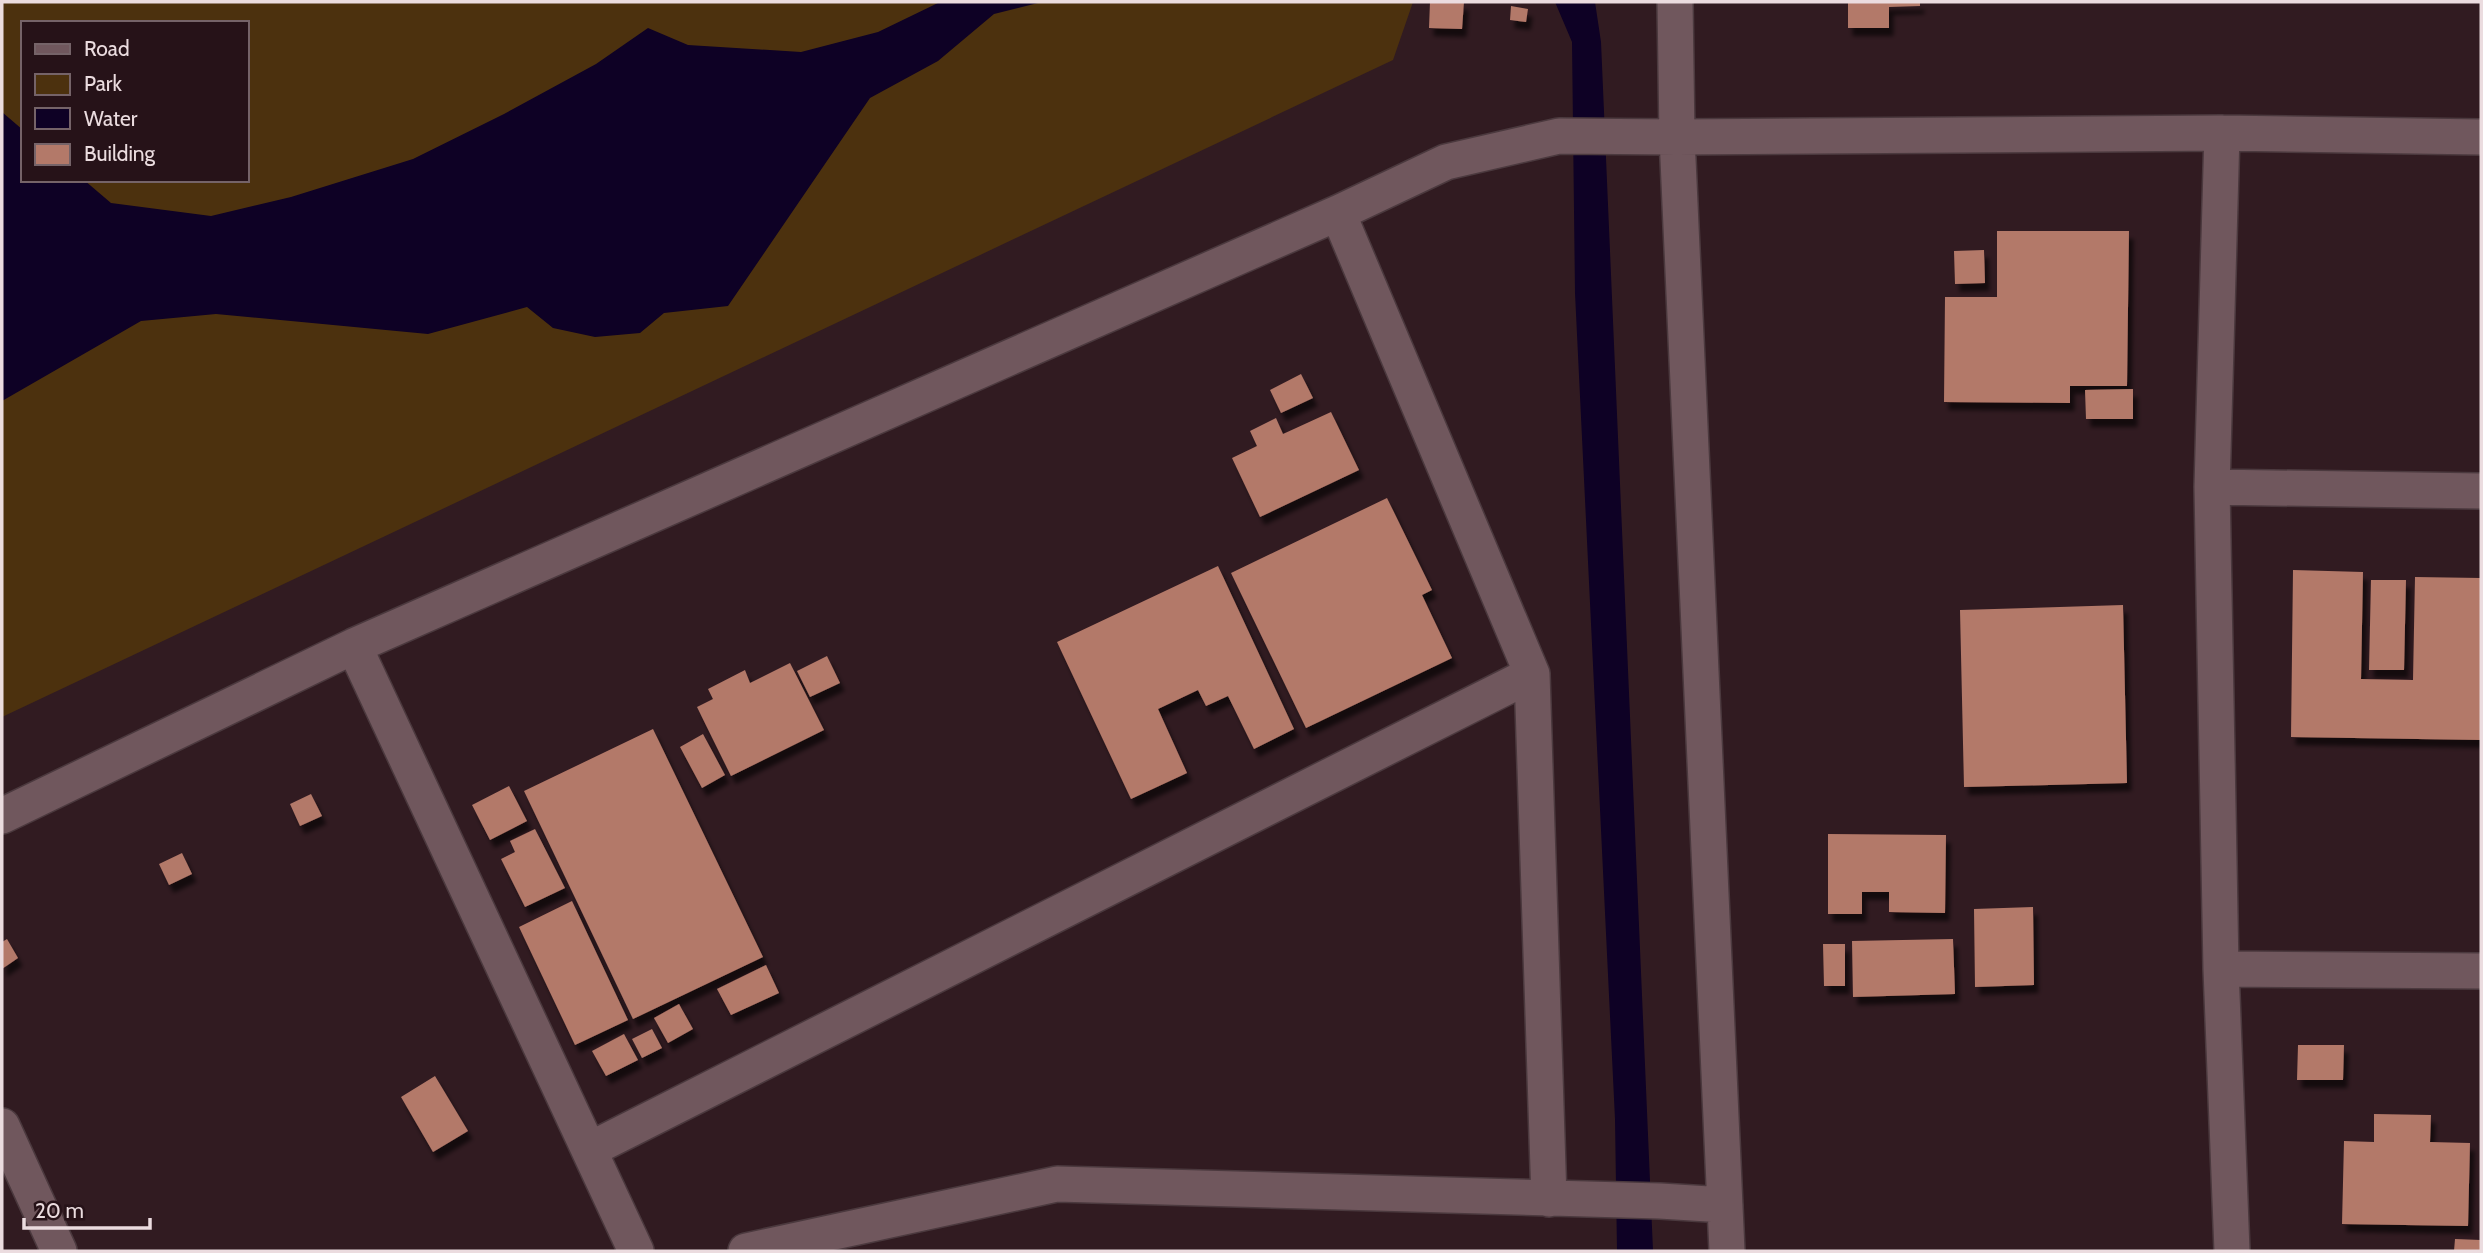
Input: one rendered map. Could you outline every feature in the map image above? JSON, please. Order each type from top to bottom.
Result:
[{"type":"street","points":[[1675,2],[1677,137],[1727,1251]]},
{"type":"street","points":[[2222,133],[2212,487],[2221,969],[2232,1251]]},
{"type":"street","points":[[2,816],[354,646],[1338,213],[1446,162],[1559,136],[2222,133],[2481,137]]},
{"type":"street","points":[[1338,213],[1532,674],[1549,1199]]},
{"type":"street","points":[[2212,487],[2481,491]]},
{"type":"street","points":[[354,646],[636,1251]]},
{"type":"street","points":[[589,1150],[1532,674]]},
{"type":"street","points":[[2221,969],[2481,971]]},
{"type":"street","points":[[2,1126],[59,1251]]},
{"type":"street","points":[[746,1251],[1057,1184],[1725,1205]]},
{"type":"green space","points":[[2,2],[1413,2],[1393,60],[2,717]]},
{"type":"water","points":[[940,2],[1042,2],[994,14],[938,61],[870,98],[728,306],[664,313],[640,333],[595,337],[553,328],[527,307],[428,334],[216,314],[141,321],[2,401],[2,112],[21,128],[21,182],[86,182],[111,203],[211,216],[291,197],[413,159],[596,64],[648,28],[688,45],[801,52],[878,32]]},
{"type":"water","points":[[1555,2],[1595,2],[1601,42],[1653,1251],[1617,1251],[1615,1119],[1575,293],[1572,42]]},
{"type":"building","points":[[1430,2],[1464,2],[1462,29],[1429,28]]},
{"type":"building","points":[[1848,2],[1920,2],[1920,6],[1889,7],[1889,28],[1848,28]]},
{"type":"building","points":[[1511,6],[1528,9],[1526,22],[1510,20]]},
{"type":"building","points":[[1997,231],[2129,231],[2127,386],[2070,386],[2070,403],[1944,402],[1945,297],[1997,297]]},
{"type":"building","points":[[1984,250],[1985,283],[1955,284],[1954,251]]},
{"type":"building","points":[[1301,374],[1313,398],[1281,413],[1270,390]]},
{"type":"building","points":[[2133,389],[2133,419],[2086,419],[2085,390]]},
{"type":"building","points":[[1331,412],[1359,470],[1260,517],[1232,458],[1257,446],[1250,431],[1276,418],[1283,434]]},
{"type":"building","points":[[1387,498],[1432,590],[1422,595],[1452,658],[1306,728],[1231,573]]},
{"type":"building","points":[[1218,566],[1294,729],[1254,749],[1228,696],[1206,706],[1198,690],[1158,709],[1187,773],[1131,799],[1057,642]]},
{"type":"building","points":[[2293,570],[2363,572],[2361,679],[2413,680],[2415,577],[2481,578],[2481,740],[2291,737]]},
{"type":"building","points":[[2371,580],[2406,580],[2404,670],[2369,670]]},
{"type":"building","points":[[2123,605],[2127,783],[1964,787],[1960,610]]},
{"type":"building","points":[[827,656],[840,683],[810,697],[797,671]]},
{"type":"building","points":[[790,663],[824,730],[731,776],[697,707],[713,699],[708,689],[745,670],[750,683]]},
{"type":"building","points":[[653,729],[763,957],[633,1019],[524,791]]},
{"type":"building","points":[[703,734],[725,775],[702,788],[680,747]]},
{"type":"building","points":[[509,786],[527,821],[490,840],[472,805]]},
{"type":"building","points":[[311,794],[322,816],[300,826],[290,804]]},
{"type":"building","points":[[535,829],[565,888],[525,907],[501,859],[515,852],[510,841]]},
{"type":"building","points":[[1828,834],[1946,835],[1945,913],[1889,912],[1889,892],[1862,892],[1862,914],[1828,914]]},
{"type":"building","points":[[182,853],[192,874],[169,885],[159,864]]},
{"type":"building","points":[[572,901],[628,1020],[575,1045],[519,927]]},
{"type":"building","points":[[2033,907],[2034,985],[1975,987],[1974,909]]},
{"type":"building","points":[[7,939],[18,958],[2,969],[2,942]]},
{"type":"building","points":[[1953,939],[1955,994],[1853,997],[1852,941]]},
{"type":"building","points":[[1823,944],[1845,944],[1845,986],[1824,986]]},
{"type":"building","points":[[766,965],[779,993],[731,1015],[717,989]]},
{"type":"building","points":[[679,1004],[693,1029],[668,1043],[654,1018]]},
{"type":"building","points":[[652,1029],[662,1048],[642,1058],[632,1039]]},
{"type":"building","points":[[624,1034],[638,1060],[606,1076],[592,1051]]},
{"type":"building","points":[[2298,1045],[2344,1045],[2343,1080],[2297,1080]]},
{"type":"building","points":[[435,1076],[468,1131],[433,1152],[401,1097]]},
{"type":"building","points":[[2374,1114],[2431,1115],[2430,1142],[2470,1143],[2468,1226],[2342,1224],[2344,1141],[2374,1142]]},
{"type":"building","points":[[2455,1239],[2481,1240],[2481,1251],[2454,1251]]}]
